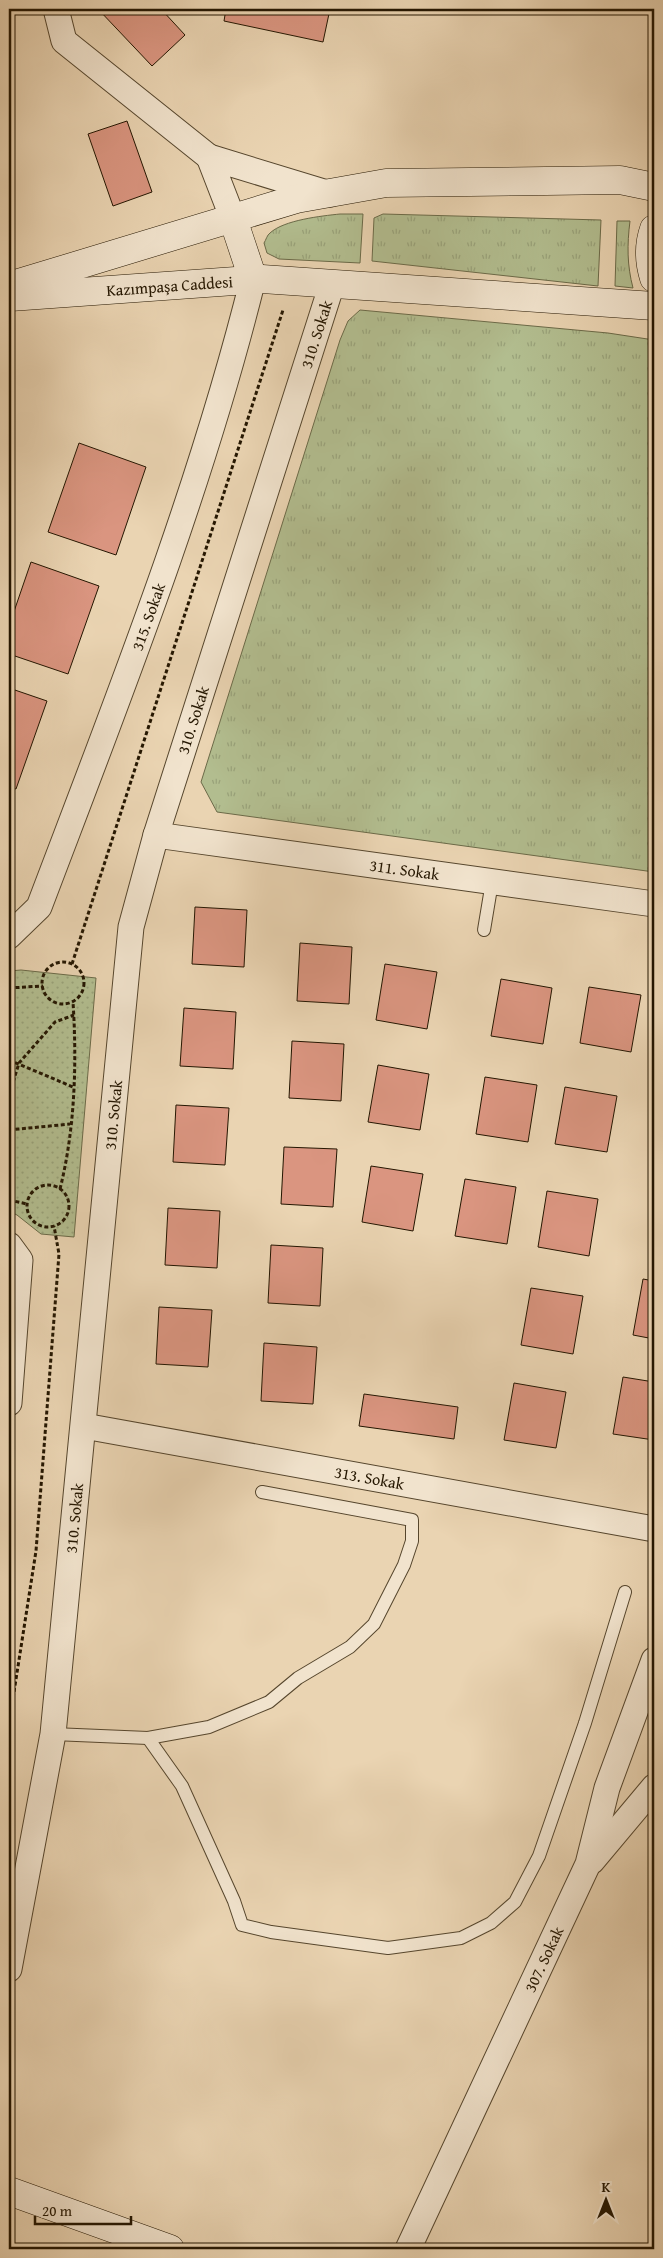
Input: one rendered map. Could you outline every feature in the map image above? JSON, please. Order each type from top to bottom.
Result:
[{"type":"main road","name":"Kazımpaşa Caddesi","points":[[9,286],[296,199],[386,183],[620,180],[654,188]]},
{"type":"main road","points":[[233,219],[253,279]]},
{"type":"main road","points":[[654,229],[650,248],[650,265],[654,278]]},
{"type":"main road","name":"Kazımpaşa Caddesi","points":[[9,298],[253,279],[654,306]]},
{"type":"main road","points":[[9,2191],[170,2249]]},
{"type":"street","points":[[56,9],[64,41],[209,157],[330,194]]},
{"type":"street","points":[[209,157],[233,219]]},
{"type":"street","name":"315. Sokak","points":[[9,936],[39,907],[141,639],[232,365],[253,279]]},
{"type":"street","name":"310. Sokak","points":[[9,1969],[53,1734],[131,927],[156,835],[332,284]]},
{"type":"street","name":"311. Sokak","points":[[156,835],[654,904]]},
{"type":"street","points":[[9,1403],[15,1253]]},
{"type":"street","name":"313. Sokak","points":[[84,1426],[654,1528]]},
{"type":"street","name":"307. Sokak","points":[[408,2249],[588,1864],[607,1788],[654,1660]]},
{"type":"street","points":[[588,1864],[654,1787]]},
{"type":"lane","points":[[484,930],[492,882]]},
{"type":"lane","points":[[53,1734],[148,1738],[209,1727],[269,1702],[298,1678],[350,1647],[374,1624],[404,1565],[412,1541],[412,1520],[262,1492]]},
{"type":"lane","points":[[148,1738],[182,1786],[234,1901],[242,1925],[271,1932],[388,1948],[461,1938],[491,1923],[515,1902],[539,1856],[585,1723],[625,1592]]},
{"type":"path","points":[[72,964],[292,281]]},
{"type":"path","points":[[62,963],[72,964],[84,978],[81,996],[73,1002],[55,1003],[48,997],[43,986],[46,971],[54,965],[62,963]]},
{"type":"path","points":[[9,988],[43,986]]},
{"type":"path","points":[[60,1189],[65,1167],[73,1087],[73,1002]]},
{"type":"path","points":[[70,1124],[9,1128],[11,1089],[19,1063],[55,1022],[74,1015]]},
{"type":"path","points":[[9,1060],[73,1087]]},
{"type":"path","points":[[51,1185],[60,1189],[66,1196],[69,1205],[67,1214],[62,1221],[54,1226],[44,1227],[36,1223],[29,1216],[28,1198],[34,1190],[42,1186],[51,1185]]},
{"type":"path","points":[[9,1200],[27,1204]]},
{"type":"path","points":[[9,1724],[36,1551],[59,1254],[54,1226]]},
{"type":"green space","points":[[340,214],[363,214],[360,263],[279,259],[267,253],[264,243],[269,234],[276,229],[303,219]]},
{"type":"green space","points":[[383,214],[601,220],[598,286],[372,261],[374,218]]},
{"type":"green space","points":[[617,221],[630,221],[628,255],[633,288],[615,286]]},
{"type":"green space","points":[[360,310],[608,333],[654,340],[654,872],[217,812],[201,782],[340,340],[348,321]]},
{"type":"green space","points":[[21,970],[96,978],[74,1237],[41,1234],[9,1211],[9,971]]},
{"type":"building","points":[[98,9],[161,9],[185,35],[152,66]]},
{"type":"building","points":[[226,9],[330,9],[323,42],[224,21]]},
{"type":"building","points":[[127,121],[152,192],[113,206],[88,134]]},
{"type":"building","points":[[79,443],[146,467],[116,555],[48,532]]},
{"type":"building","points":[[31,562],[99,586],[68,674],[9,654],[9,626]]},
{"type":"building","points":[[9,688],[47,701],[16,789],[9,787]]},
{"type":"building","points":[[195,907],[247,910],[244,967],[192,964]]},
{"type":"building","points":[[300,943],[352,947],[349,1004],[297,1001]]},
{"type":"building","points":[[385,964],[437,972],[427,1029],[376,1020]]},
{"type":"building","points":[[501,979],[552,988],[543,1044],[491,1036]]},
{"type":"building","points":[[589,987],[641,995],[631,1052],[580,1043]]},
{"type":"building","points":[[184,1008],[236,1012],[233,1069],[180,1066]]},
{"type":"building","points":[[292,1041],[344,1044],[341,1101],[289,1098]]},
{"type":"building","points":[[378,1065],[429,1074],[420,1130],[368,1122]]},
{"type":"building","points":[[485,1077],[537,1085],[528,1142],[476,1134]]},
{"type":"building","points":[[565,1087],[617,1096],[607,1152],[555,1144]]},
{"type":"building","points":[[176,1105],[229,1108],[225,1165],[173,1162]]},
{"type":"building","points":[[284,1147],[337,1149],[333,1207],[281,1204]]},
{"type":"building","points":[[371,1166],[423,1174],[413,1231],[362,1222]]},
{"type":"building","points":[[465,1179],[516,1187],[507,1244],[455,1236]]},
{"type":"building","points":[[547,1191],[598,1199],[589,1256],[538,1247]]},
{"type":"building","points":[[168,1208],[220,1211],[217,1268],[165,1265]]},
{"type":"building","points":[[271,1245],[323,1248],[320,1306],[268,1303]]},
{"type":"building","points":[[643,1279],[654,1281],[654,1339],[633,1335]]},
{"type":"building","points":[[531,1288],[583,1296],[573,1354],[521,1345]]},
{"type":"building","points":[[159,1307],[212,1310],[208,1367],[156,1364]]},
{"type":"building","points":[[264,1343],[317,1347],[313,1404],[261,1401]]},
{"type":"building","points":[[623,1377],[654,1382],[654,1440],[613,1434]]},
{"type":"building","points":[[514,1383],[566,1392],[556,1448],[504,1440]]},
{"type":"building","points":[[364,1394],[458,1407],[454,1439],[359,1426]]}]
